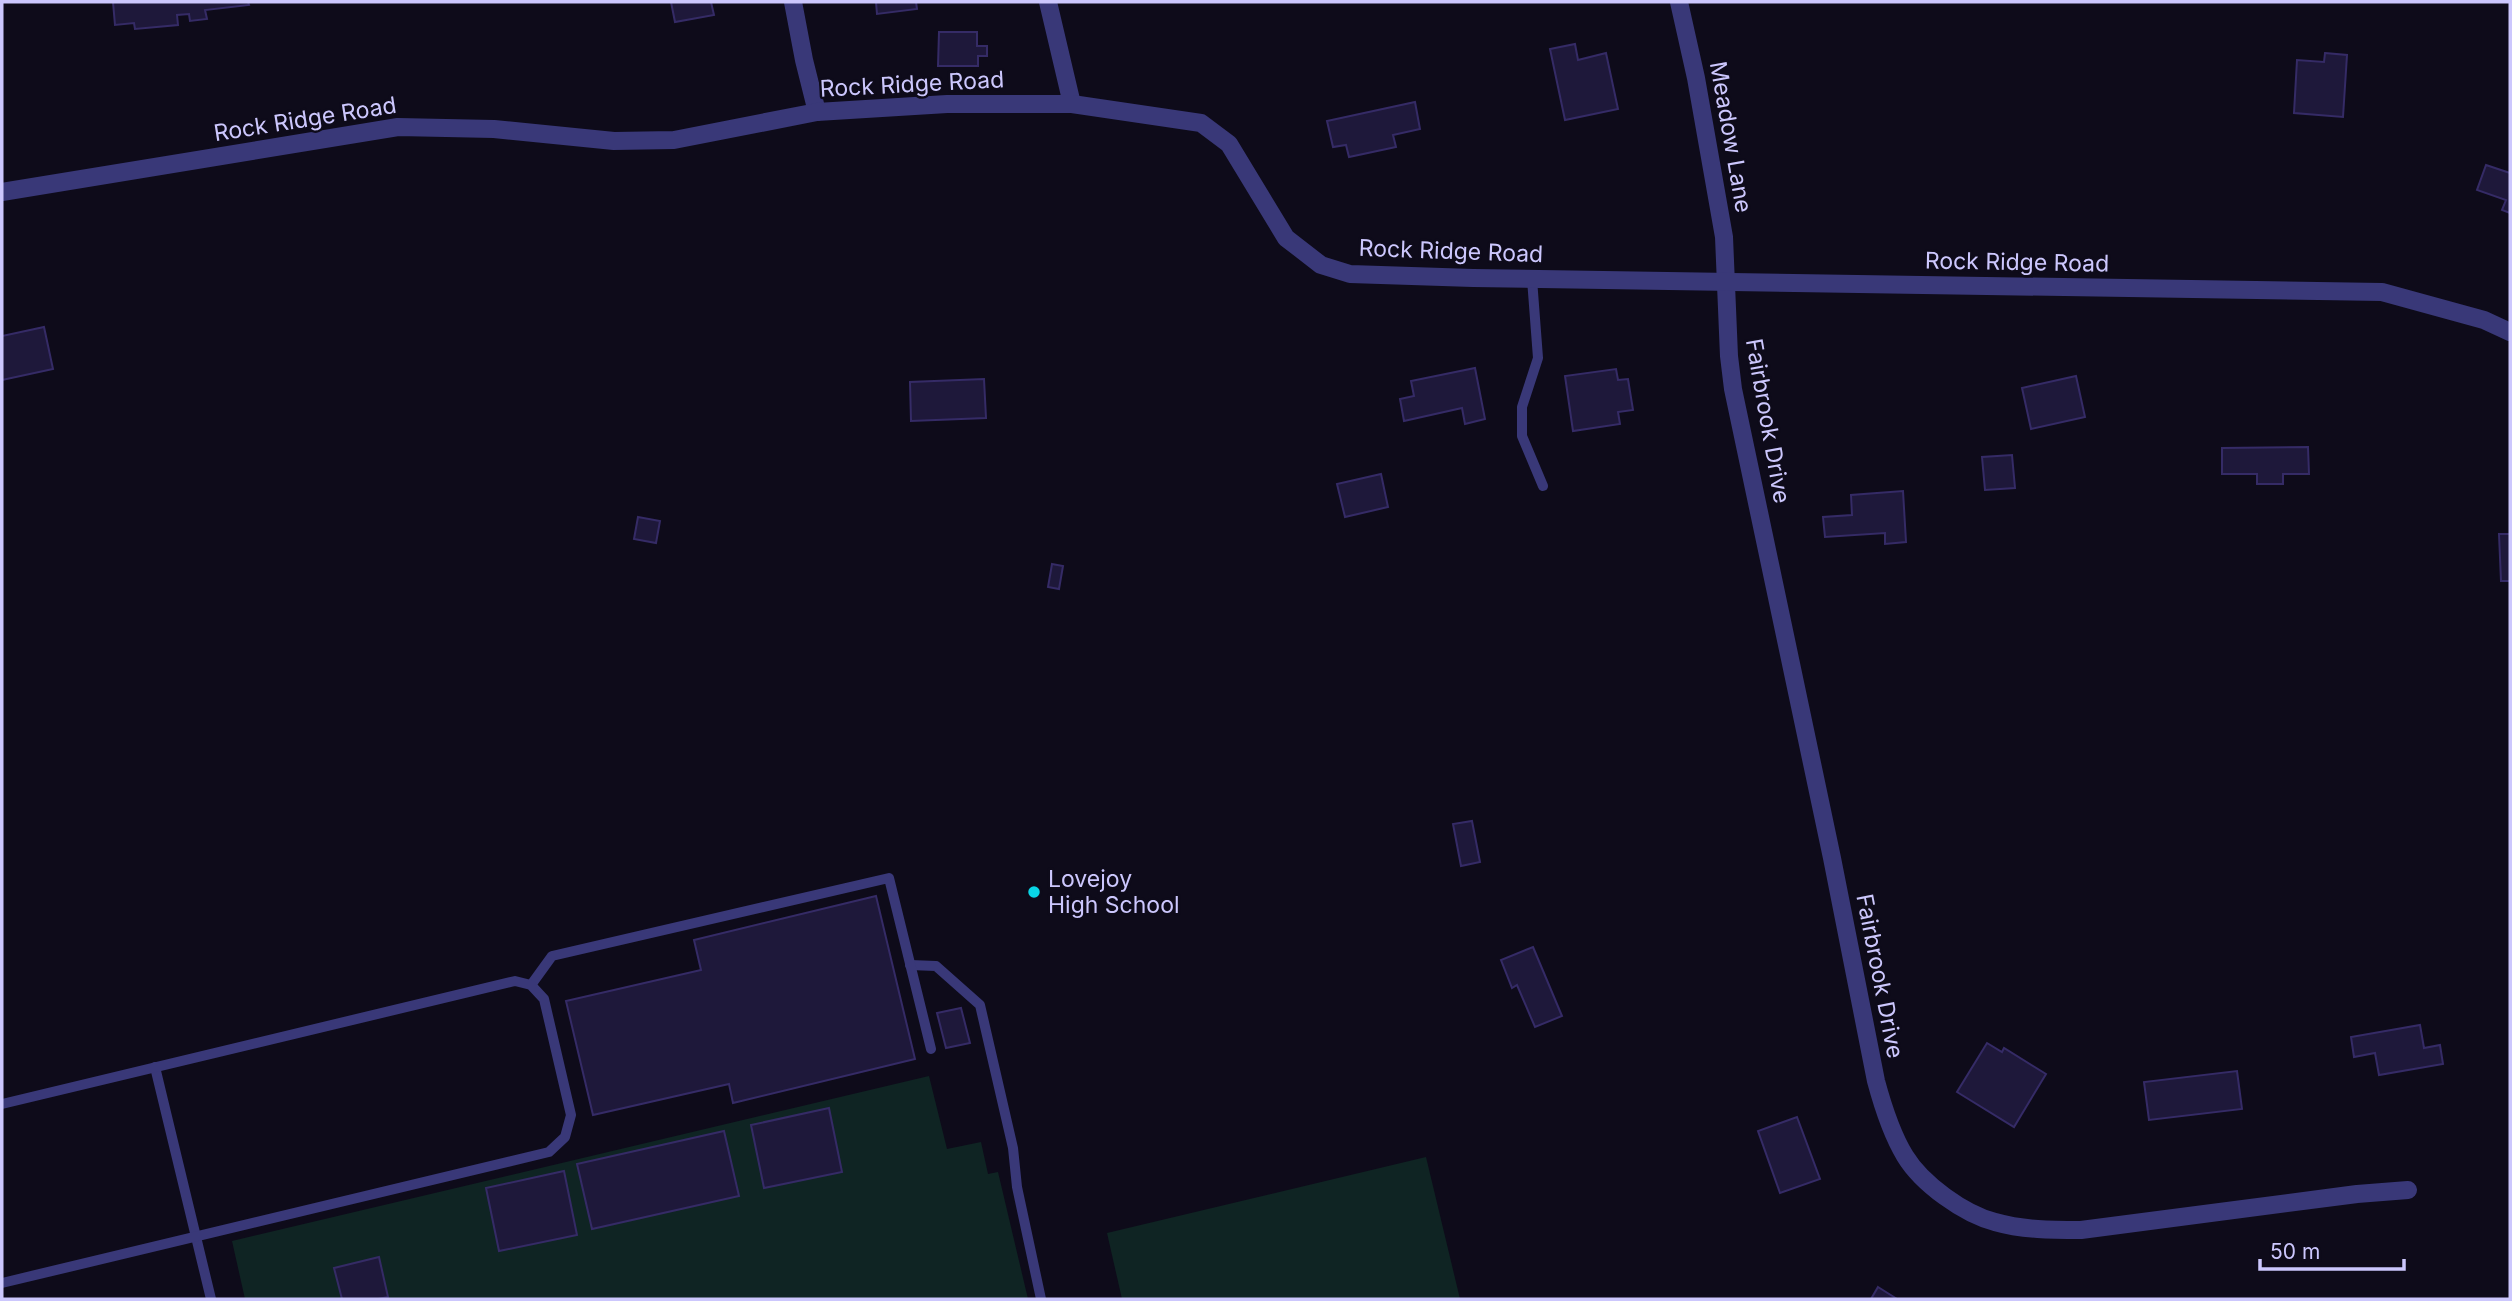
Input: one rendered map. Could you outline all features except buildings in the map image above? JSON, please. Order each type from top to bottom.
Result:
[{"type":"street","points":[[793,2],[803,60],[817,112]]},
{"type":"street","points":[[1048,2],[1072,104]]},
{"type":"street","name":"Meadow Lane","points":[[1679,2],[1696,78],[1724,237],[1727,282]]},
{"type":"street","name":"Rock Ridge Road","points":[[2,191],[398,127],[494,130],[614,141],[674,139],[817,112],[947,104],[1072,104],[1201,123],[1229,144],[1286,238],[1321,265],[1350,274],[2382,292],[2484,320],[2510,332]]},
{"type":"street","name":"Fairbrook Drive","points":[[1727,282],[1729,356],[1733,389],[1876,1081],[1884,1112],[1906,1158],[1936,1190],[1966,1210],[1993,1222],[2041,1230],[2081,1230],[2357,1194],[2408,1190]]},
{"type":"lane","points":[[1532,279],[1538,358],[1522,407],[1522,436],[1543,486]]},
{"type":"lane","points":[[531,985],[552,956],[889,878],[931,1049]]},
{"type":"lane","points":[[910,965],[936,966],[980,1005],[1013,1149],[1017,1187],[1041,1299]]},
{"type":"lane","points":[[2,1104],[515,981],[531,985],[544,999],[571,1115],[570,1126],[558,1145],[549,1152],[2,1283]]},
{"type":"lane","points":[[155,1067],[211,1299]]},
{"type":"green space","points":[[929,1076],[947,1149],[981,1142],[988,1174],[998,1172],[1028,1299],[245,1299],[232,1241]]},
{"type":"green space","points":[[1426,1157],[1460,1299],[1122,1299],[1107,1233]]},
{"type":"place","name":"Lovejoy High School","points":[[1034,892]]}]
